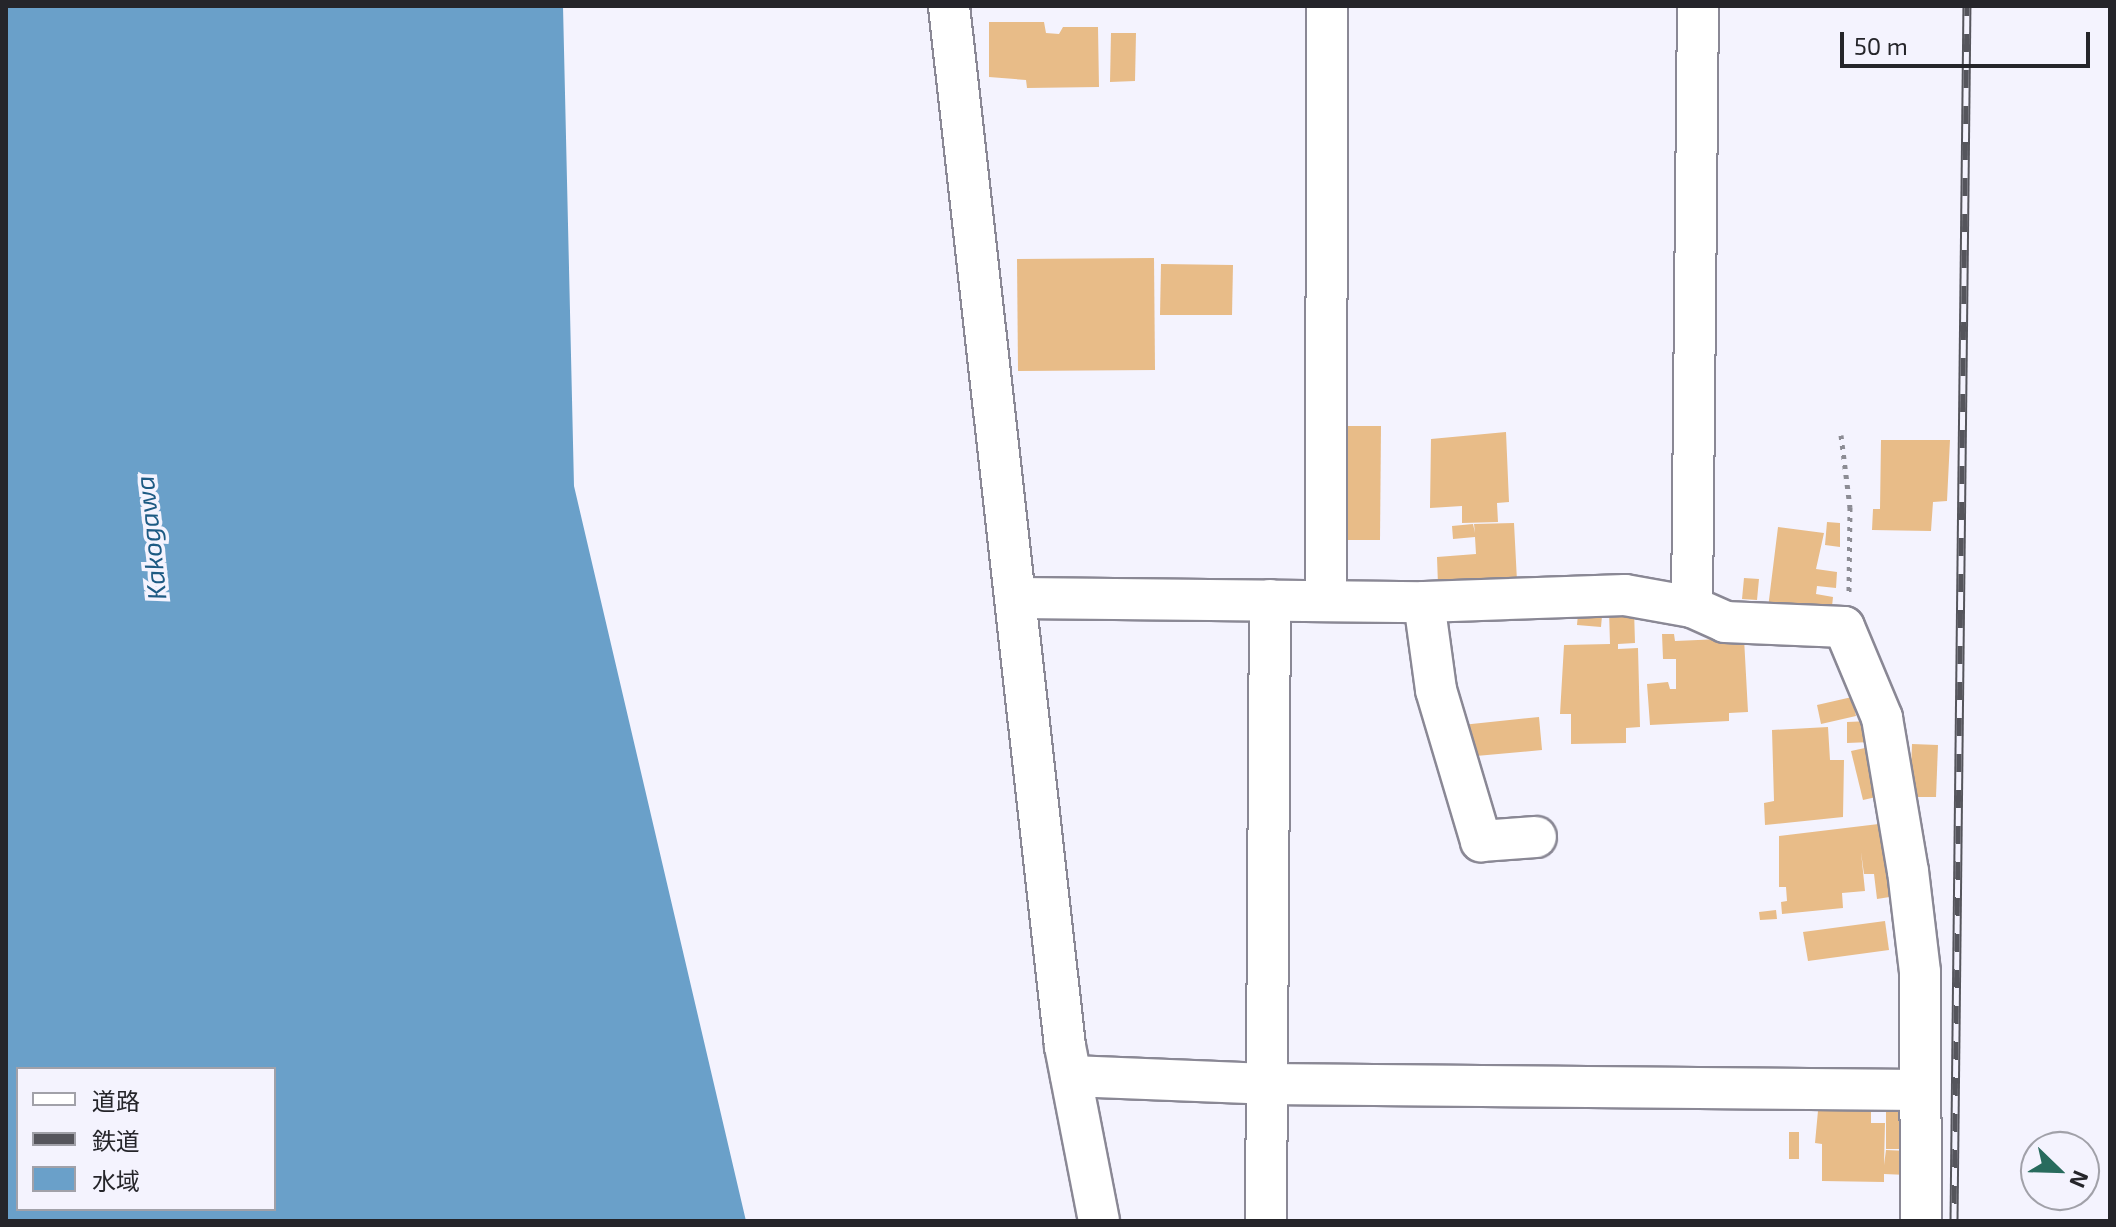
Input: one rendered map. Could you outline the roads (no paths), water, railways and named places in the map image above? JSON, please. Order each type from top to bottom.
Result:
[{"type":"street","points":[[949,6],[1019,598],[1042,851],[1071,1076],[1099,1221]]},
{"type":"street","points":[[1326,600],[1327,6]]},
{"type":"street","points":[[1692,607],[1698,6]]},
{"type":"street","points":[[1019,598],[1424,602],[1625,595],[1692,607],[1725,622],[1844,627],[1882,718],[1908,871],[1920,972],[1921,1221]]},
{"type":"street","points":[[1266,1221],[1270,600]]},
{"type":"street","points":[[1424,602],[1436,690],[1481,841],[1536,837]]},
{"type":"street","points":[[1071,1076],[1267,1084],[1920,1090]]},
{"type":"water","name":"Kakogawa","points":[[6,6],[563,6],[574,486],[746,1221],[6,1221]]},
{"type":"railway","points":[[1954,1221],[1967,6]]}]
